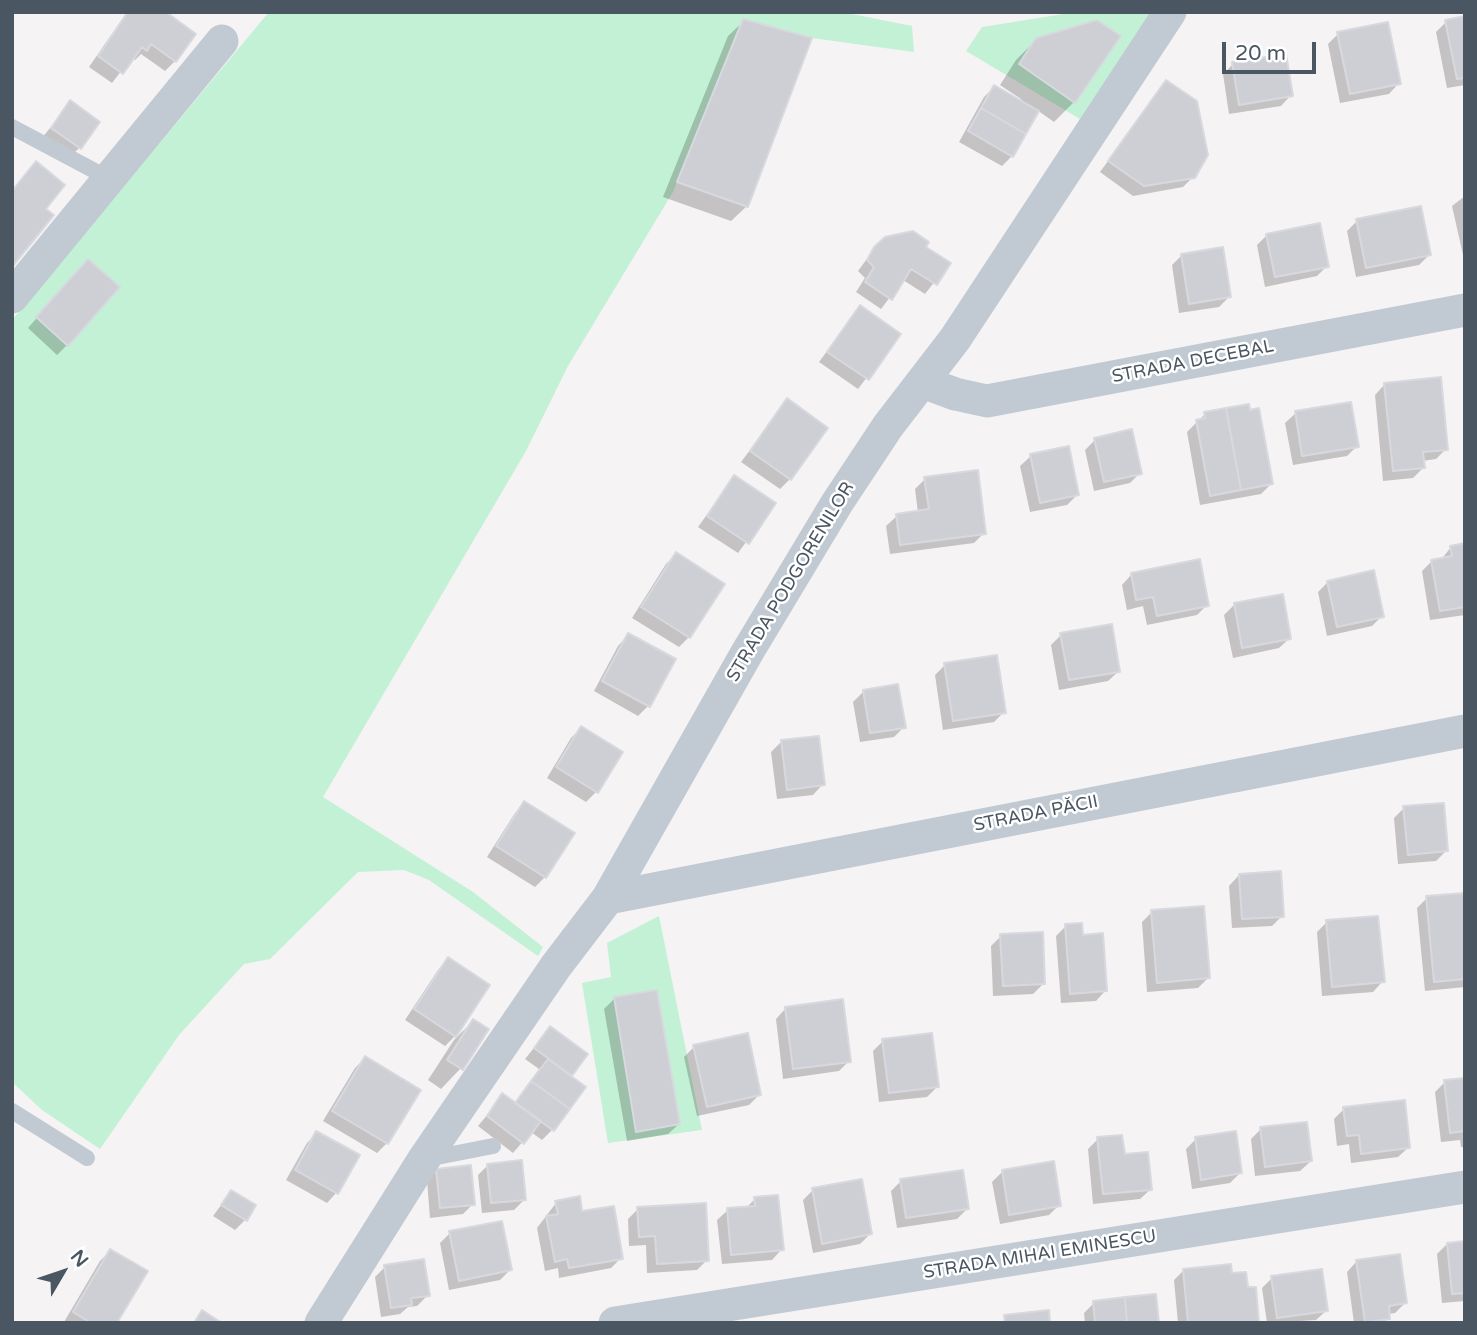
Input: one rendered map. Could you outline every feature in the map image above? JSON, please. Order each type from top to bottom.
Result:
[{"type":"street","name":"STRADA PODGORENILOR","points":[[321,1323],[424,1159],[556,966],[608,898],[748,651],[836,503],[888,426],[955,340],[1170,12]]},
{"type":"street","points":[[12,297],[222,41]]},
{"type":"street","name":"STRADA DECEBAL","points":[[923,382],[955,394],[987,401],[1465,310]]},
{"type":"street","name":"STRADA PĂCII","points":[[608,898],[1465,731]]},
{"type":"street","name":"STRADA MIHAI EMINESCU","points":[[615,1323],[1465,1187]]},
{"type":"lane","points":[[12,127],[108,178]]},
{"type":"lane","points":[[12,1111],[87,1158]]},
{"type":"lane","points":[[424,1159],[492,1146]]},
{"type":"green space","points":[[269,12],[842,12],[912,26],[914,52],[812,38],[743,19],[673,192],[568,366],[526,451],[323,797],[473,892],[543,947],[538,956],[429,880],[404,870],[358,872],[270,959],[244,964],[179,1035],[100,1149],[42,1110],[12,1082],[12,320]]},
{"type":"green space","points":[[1076,12],[1153,12],[1080,119],[966,51],[982,27]]},
{"type":"green space","points":[[659,916],[702,1130],[608,1143],[582,983],[611,977],[607,943]]},
{"type":"building","points":[[128,12],[166,12],[196,34],[176,62],[151,44],[147,51],[142,47],[123,74],[98,56]]},
{"type":"building","points":[[1465,16],[1465,78],[1457,79],[1445,20]]},
{"type":"building","points":[[743,19],[812,38],[748,207],[677,182]]},
{"type":"building","points":[[1097,20],[1121,36],[1075,103],[1019,64],[1036,38]]},
{"type":"building","points":[[1388,22],[1401,84],[1350,94],[1337,32]]},
{"type":"building","points":[[1286,54],[1293,96],[1239,105],[1232,62]]},
{"type":"building","points":[[1166,80],[1197,101],[1208,155],[1195,178],[1144,186],[1108,161]]},
{"type":"building","points":[[994,85],[1039,111],[1026,134],[981,108]]},
{"type":"building","points":[[70,100],[100,122],[81,149],[51,128]]},
{"type":"building","points":[[981,108],[1026,134],[1013,157],[968,131]]},
{"type":"building","points":[[36,161],[65,185],[46,209],[54,215],[12,267],[12,191]]},
{"type":"building","points":[[1421,206],[1431,255],[1366,268],[1356,219]]},
{"type":"building","points":[[1320,223],[1329,267],[1275,277],[1266,234]]},
{"type":"building","points":[[913,231],[929,242],[926,247],[951,263],[937,285],[911,269],[892,300],[865,282],[874,267],[867,260],[874,247],[885,237]]},
{"type":"building","points":[[1223,247],[1231,297],[1189,304],[1181,254]]},
{"type":"building","points":[[88,259],[120,287],[68,346],[36,317]]},
{"type":"building","points":[[860,305],[901,334],[869,380],[827,352]]},
{"type":"building","points":[[1441,377],[1448,450],[1423,452],[1425,468],[1393,471],[1384,383]]},
{"type":"building","points":[[787,398],[828,428],[791,480],[750,451]]},
{"type":"building","points":[[1351,402],[1359,447],[1302,456],[1295,411]]},
{"type":"building","points":[[1249,404],[1250,410],[1259,408],[1273,484],[1241,490],[1226,408]]},
{"type":"building","points":[[1226,408],[1241,490],[1210,496],[1196,420],[1205,418],[1204,412]]},
{"type":"building","points":[[1132,429],[1142,474],[1104,482],[1094,438]]},
{"type":"building","points":[[1069,446],[1079,495],[1040,503],[1030,454]]},
{"type":"building","points":[[978,470],[986,534],[900,545],[896,514],[929,509],[924,477]]},
{"type":"building","points":[[734,475],[776,503],[749,544],[707,516]]},
{"type":"building","points":[[1465,543],[1465,607],[1440,611],[1431,560],[1452,556],[1450,546]]},
{"type":"building","points":[[676,552],[725,584],[690,638],[641,607]]},
{"type":"building","points":[[1200,559],[1209,606],[1157,616],[1153,597],[1136,600],[1131,573]]},
{"type":"building","points":[[1374,570],[1384,617],[1337,627],[1327,581]]},
{"type":"building","points":[[1283,594],[1291,639],[1242,648],[1234,603]]},
{"type":"building","points":[[1112,624],[1120,672],[1069,680],[1060,633]]},
{"type":"building","points":[[628,633],[676,659],[650,707],[602,681]]},
{"type":"building","points":[[997,655],[1006,713],[953,721],[944,663]]},
{"type":"building","points":[[898,684],[906,728],[870,733],[863,690]]},
{"type":"building","points":[[581,726],[623,752],[598,793],[556,767]]},
{"type":"building","points":[[819,736],[825,785],[787,790],[781,740]]},
{"type":"building","points":[[524,801],[575,833],[546,878],[496,846]]},
{"type":"building","points":[[1444,803],[1448,851],[1408,855],[1403,806]]},
{"type":"building","points":[[1281,871],[1284,917],[1242,919],[1239,874]]},
{"type":"building","points":[[1465,893],[1465,979],[1434,982],[1426,896]]},
{"type":"building","points":[[1204,906],[1210,978],[1157,983],[1151,910]]},
{"type":"building","points":[[1378,916],[1385,982],[1332,987],[1326,920]]},
{"type":"building","points":[[1082,923],[1083,935],[1103,933],[1107,991],[1070,994],[1065,924]]},
{"type":"building","points":[[1043,932],[1045,984],[1003,986],[1000,934]]},
{"type":"building","points":[[448,957],[490,985],[456,1037],[414,1009]]},
{"type":"building","points":[[657,990],[680,1124],[636,1132],[614,997]]},
{"type":"building","points":[[843,999],[851,1062],[793,1069],[785,1007]]},
{"type":"building","points":[[473,1019],[489,1029],[463,1070],[447,1060]]},
{"type":"building","points":[[550,1026],[588,1054],[572,1076],[534,1048]]},
{"type":"building","points":[[748,1033],[761,1095],[707,1107],[693,1045]]},
{"type":"building","points":[[932,1033],[939,1087],[889,1093],[882,1039]]},
{"type":"building","points":[[365,1056],[421,1090],[388,1144],[332,1111]]},
{"type":"building","points":[[548,1059],[586,1087],[570,1109],[531,1081]]},
{"type":"building","points":[[1465,1078],[1465,1131],[1450,1133],[1444,1080]]},
{"type":"building","points":[[531,1081],[570,1109],[554,1131],[515,1103]]},
{"type":"building","points":[[502,1093],[541,1121],[524,1144],[487,1116]]},
{"type":"building","points":[[1405,1100],[1410,1148],[1361,1154],[1359,1135],[1347,1136],[1343,1107]]},
{"type":"building","points":[[1307,1122],[1312,1161],[1265,1167],[1260,1127]]},
{"type":"building","points":[[316,1131],[360,1155],[338,1194],[295,1170]]},
{"type":"building","points":[[1236,1131],[1242,1173],[1201,1180],[1195,1137]]},
{"type":"building","points":[[1122,1135],[1125,1154],[1148,1152],[1152,1190],[1103,1194],[1097,1137]]},
{"type":"building","points":[[522,1160],[526,1200],[491,1203],[487,1164]]},
{"type":"building","points":[[1054,1161],[1061,1206],[1009,1215],[1002,1170]]},
{"type":"building","points":[[471,1165],[475,1205],[440,1208],[436,1169]]},
{"type":"building","points":[[963,1170],[969,1209],[906,1218],[900,1179]]},
{"type":"building","points":[[862,1179],[872,1234],[822,1244],[812,1188]]},
{"type":"building","points":[[231,1190],[256,1205],[247,1221],[221,1205]]},
{"type":"building","points":[[778,1195],[784,1250],[731,1255],[727,1208],[755,1206],[754,1197]]},
{"type":"building","points":[[580,1196],[582,1211],[614,1206],[623,1259],[569,1268],[567,1259],[555,1262],[546,1216],[558,1214],[555,1201]]},
{"type":"building","points":[[706,1203],[709,1261],[657,1264],[655,1236],[639,1237],[637,1207]]},
{"type":"building","points":[[502,1221],[512,1270],[459,1281],[449,1231]]},
{"type":"building","points":[[1465,1241],[1465,1293],[1452,1294],[1447,1243]]},
{"type":"building","points":[[110,1249],[148,1271],[117,1323],[91,1323],[73,1312]]},
{"type":"building","points":[[1400,1254],[1407,1303],[1389,1306],[1390,1319],[1365,1322],[1356,1260]]},
{"type":"building","points":[[424,1259],[430,1296],[411,1298],[412,1305],[391,1308],[384,1265]]},
{"type":"building","points":[[1231,1264],[1232,1273],[1246,1272],[1248,1287],[1256,1287],[1259,1323],[1188,1323],[1183,1269]]},
{"type":"building","points":[[1322,1269],[1328,1311],[1277,1318],[1271,1276]]},
{"type":"building","points":[[1156,1294],[1159,1323],[1127,1323],[1125,1297]]},
{"type":"building","points":[[1125,1297],[1127,1323],[1095,1323],[1093,1301]]},
{"type":"building","points":[[202,1310],[222,1323],[194,1323]]},
{"type":"building","points":[[1049,1310],[1050,1323],[1005,1323],[1004,1315]]}]
